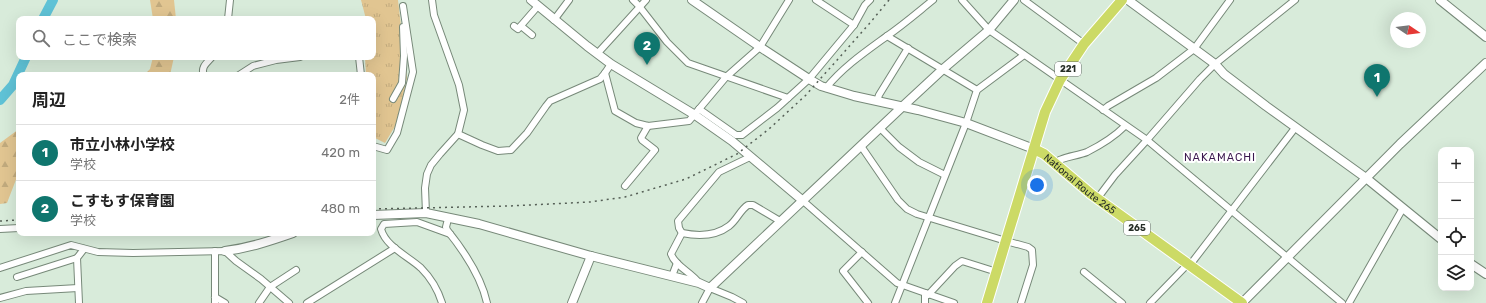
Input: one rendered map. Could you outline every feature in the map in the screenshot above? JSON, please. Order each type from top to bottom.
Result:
[{"type":"highway","name":"221","points":[[987,303],[1045,112],[1060,80],[1084,44],[1122,0]]},
{"type":"highway","name":"National Route 265","points":[[1034,149],[1044,154],[1097,199],[1242,303]]},
{"type":"street","points":[[228,16],[230,0]]},
{"type":"street","points":[[426,213],[425,188],[427,174],[431,165],[458,134],[464,110],[460,85],[434,15],[432,0]]},
{"type":"street","points":[[531,0],[554,20],[611,64],[738,136],[742,135],[756,125],[809,80],[854,25],[865,5],[870,0]]},
{"type":"street","points":[[554,20],[569,0]]},
{"type":"street","points":[[633,0],[640,6],[667,42],[685,60],[696,67],[788,98]]},
{"type":"street","points":[[597,54],[646,0]]},
{"type":"street","points":[[692,0],[809,80],[826,88],[966,123],[1034,149]]},
{"type":"street","points":[[605,73],[615,111],[636,123],[648,126],[689,121],[726,77],[760,47],[789,0]]},
{"type":"street","points":[[816,0],[854,25]]},
{"type":"street","points":[[826,88],[837,74],[847,65],[933,0]]},
{"type":"street","points":[[962,0],[989,30],[1147,140],[1342,303]]},
{"type":"street","points":[[702,303],[710,288],[943,69],[989,30],[1014,0]]},
{"type":"street","points":[[1024,0],[1084,44]]},
{"type":"street","points":[[1128,0],[1215,64],[1231,80],[1295,128],[1366,178],[1438,237]]},
{"type":"street","points":[[1103,110],[1156,78],[1194,49],[1230,0]]},
{"type":"street","points":[[1097,199],[1115,176],[1200,79],[1215,64],[1294,0]]},
{"type":"street","points":[[1440,0],[1486,37]]},
{"type":"street","points":[[393,99],[402,83],[404,56],[404,3]]},
{"type":"street","points":[[376,147],[386,150],[397,133],[413,72],[404,3]]},
{"type":"street","points":[[532,35],[517,26],[538,6]]},
{"type":"street","points":[[887,36],[977,90]]},
{"type":"street","points":[[876,101],[908,48]]},
{"type":"street","points":[[894,303],[946,175],[977,90],[1024,55]]},
{"type":"street","points":[[203,72],[203,67],[209,60]]},
{"type":"street","points":[[244,72],[253,66],[276,60]]},
{"type":"street","points":[[359,60],[361,72]]},
{"type":"street","points":[[1242,303],[1366,178],[1486,63]]},
{"type":"street","points":[[458,134],[498,151],[511,150],[527,132],[550,101],[600,79],[611,64]]},
{"type":"street","points":[[697,112],[902,285],[954,303]]},
{"type":"street","points":[[625,186],[655,150],[641,138],[648,126]]},
{"type":"street","points":[[1054,163],[1058,160],[1072,157],[1099,145],[1113,137],[1125,126]]},
{"type":"street","points":[[880,128],[899,147],[919,162],[946,175]]},
{"type":"street","points":[[1150,303],[1184,268],[1189,265],[1232,212],[1295,128]]},
{"type":"street","points":[[861,146],[898,200],[917,214],[1006,241],[1028,246],[1032,250],[1033,265],[1021,303]]},
{"type":"street","points":[[750,157],[719,172],[678,221],[679,228],[682,233],[696,236],[714,233],[729,226],[742,208],[748,204],[753,205],[780,221]]},
{"type":"street","points":[[1349,303],[1403,208]]},
{"type":"street","points":[[376,215],[426,213],[479,224],[591,256],[699,283],[732,296],[743,303]]},
{"type":"street","points":[[448,218],[446,227],[469,260],[478,277],[487,303]]},
{"type":"street","points":[[442,303],[439,294],[422,269],[395,248],[383,234],[381,229],[384,224],[417,222],[450,234]]},
{"type":"street","points":[[0,229],[16,228]]},
{"type":"street","points":[[682,233],[671,254],[673,260],[699,283]]},
{"type":"street","points":[[0,268],[71,245],[80,246],[84,249],[98,252],[133,253],[225,251],[264,244],[285,236]]},
{"type":"street","points":[[307,303],[395,248]]},
{"type":"street","points":[[17,277],[77,258],[84,249]]},
{"type":"street","points":[[215,251],[215,300],[225,303]]},
{"type":"street","points":[[225,251],[289,303]]},
{"type":"street","points":[[862,252],[843,271],[868,303]]},
{"type":"street","points":[[572,303],[591,256]]},
{"type":"street","points":[[77,258],[79,303]]},
{"type":"street","points":[[925,303],[927,294],[962,261],[996,272]]},
{"type":"street","points":[[672,276],[677,263]]},
{"type":"street","points":[[1474,266],[1486,274]]},
{"type":"street","points":[[261,302],[270,287],[296,270]]},
{"type":"street","points":[[1084,272],[1122,303]]},
{"type":"street","points":[[0,298],[26,291],[78,288]]},
{"type":"green space","points":[[150,0],[174,0],[176,16],[153,16]]},
{"type":"green space","points":[[361,0],[398,0],[407,78],[397,123],[385,143],[376,138],[376,72],[366,72],[365,60],[376,60],[376,16],[365,16]]},
{"type":"green space","points":[[152,60],[173,60],[171,72],[147,72],[150,69]]},
{"type":"green space","points":[[16,131],[16,180],[7,203],[0,204],[0,143]]},
{"type":"waterway","points":[[45,16],[53,0]]},
{"type":"waterway","points":[[19,72],[25,60]]},
{"type":"waterway","points":[[0,100],[13,85],[16,79]]},
{"type":"railway","points":[[376,209],[509,206],[590,202],[625,197],[686,179],[737,154],[769,129],[806,95],[889,0]]},
{"type":"railway","points":[[0,221],[16,220]]},
{"type":"place","name":"こすもす保育園","points":[[647,65]]},
{"type":"place","name":"市立小林小学校","points":[[1377,97]]},
{"type":"district","name":"NAKAMACHI","points":[[1220,157]]}]
